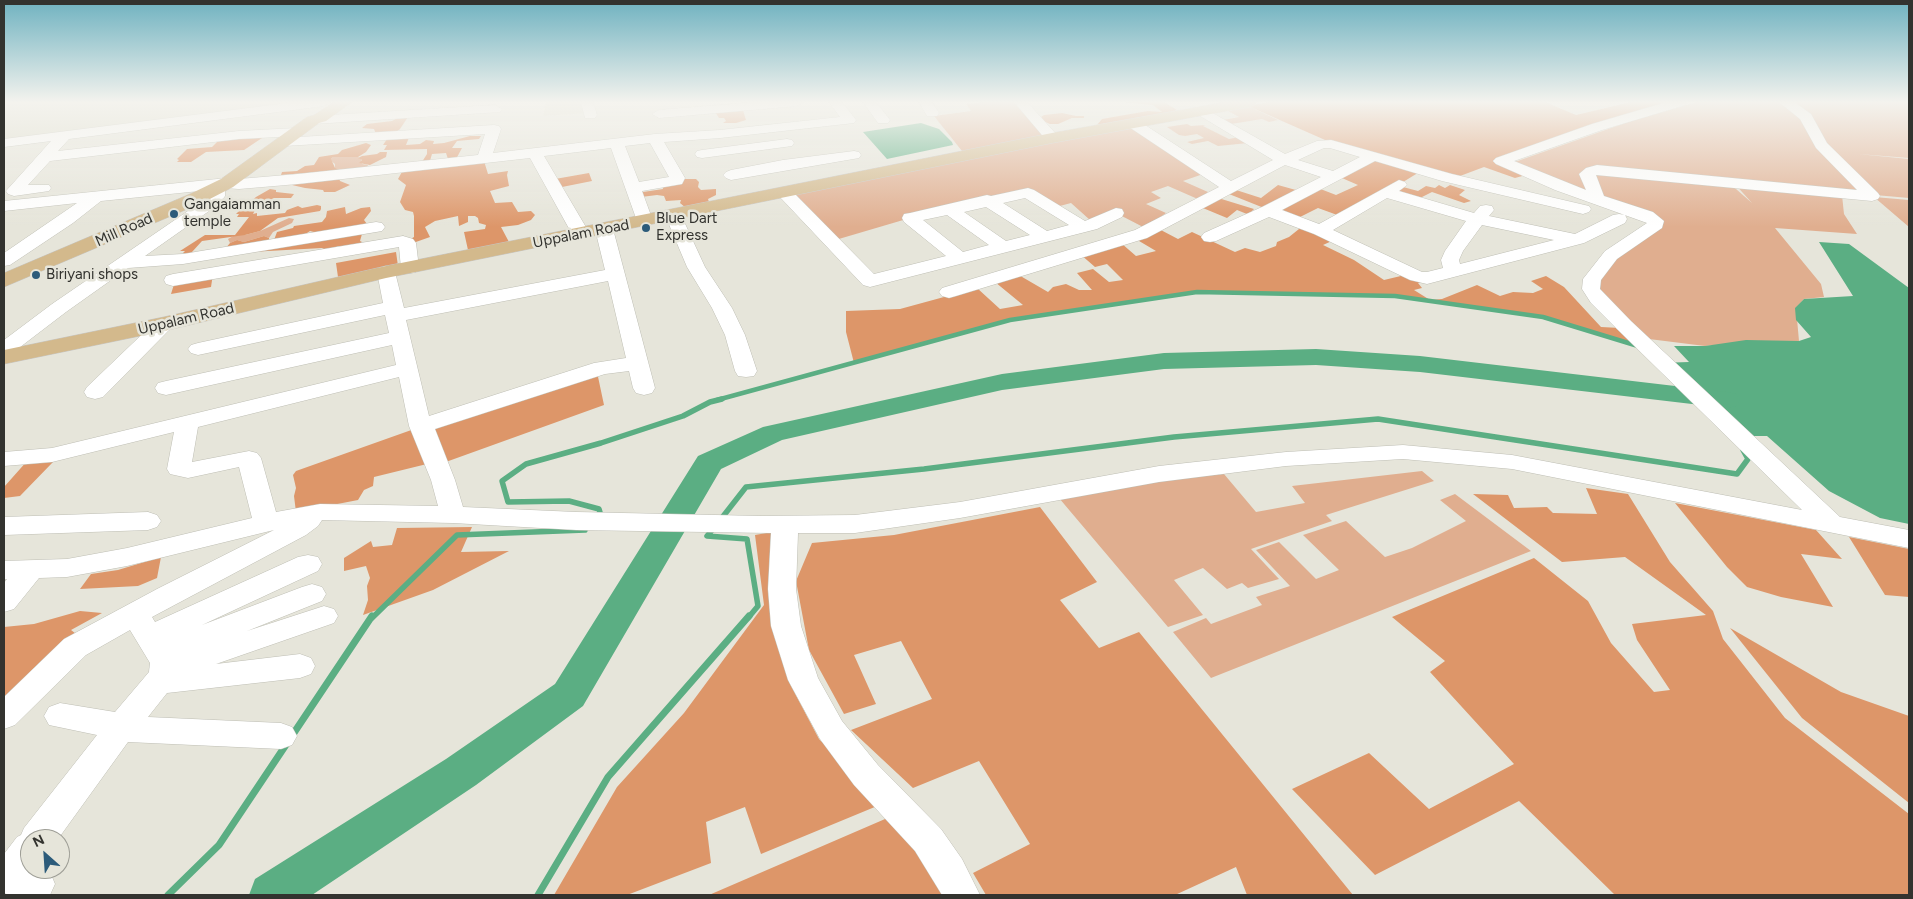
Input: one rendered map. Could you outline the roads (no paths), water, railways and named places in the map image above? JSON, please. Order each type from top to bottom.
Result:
[{"type":"main road","name":"Mill Road","points":[[4,281],[222,185],[281,144]]},
{"type":"main road","name":"Uppalam Road","points":[[4,357],[164,324],[386,272],[1023,144]]},
{"type":"street","points":[[57,144],[14,191],[246,168]]},
{"type":"street","points":[[44,158],[163,144]]},
{"type":"street","points":[[484,160],[489,144]]},
{"type":"street","points":[[7,208],[97,196],[298,179],[484,160],[609,144]]},
{"type":"street","points":[[617,144],[645,221]]},
{"type":"street","points":[[632,188],[676,181],[678,178],[659,144]]},
{"type":"street","points":[[702,154],[779,144]]},
{"type":"street","points":[[731,168],[783,165],[846,144],[868,176]]},
{"type":"street","points":[[1164,144],[1230,187]]},
{"type":"street","points":[[1257,144],[1284,160],[1332,176]]},
{"type":"street","points":[[948,292],[1141,234],[1284,160],[1324,144]]},
{"type":"street","points":[[1329,144],[1422,171],[1650,228]]},
{"type":"street","points":[[1549,144],[1500,161],[1561,187],[1653,219],[1656,224],[1611,255],[1590,284],[1598,299],[1831,523]]},
{"type":"street","points":[[1598,200],[1587,174],[1597,170],[1872,196],[1820,144]]},
{"type":"street","points":[[535,153],[581,234]]},
{"type":"street","points":[[1210,237],[1372,157]]},
{"type":"street","points":[[1320,230],[1387,193],[1422,171]]},
{"type":"street","points":[[4,350],[59,308],[212,201],[217,196],[222,185]]},
{"type":"street","points":[[1453,270],[1450,260],[1454,250],[1504,190]]},
{"type":"street","points":[[784,192],[870,280],[1087,226],[1116,213]]},
{"type":"street","points":[[959,258],[910,218],[1028,192],[1087,226],[1119,241]]},
{"type":"street","points":[[1387,193],[1585,236]]},
{"type":"street","points":[[4,261],[67,219],[97,196]]},
{"type":"street","points":[[987,200],[1044,237]]},
{"type":"street","points":[[949,209],[1003,248]]},
{"type":"street","points":[[1268,210],[1320,230],[1417,276],[1427,278],[1438,277],[1453,270],[1511,258],[1585,236],[1619,220]]},
{"type":"street","points":[[673,215],[696,267],[722,308],[735,334],[746,371]]},
{"type":"street","points":[[124,263],[191,258],[376,227]]},
{"type":"street","points":[[604,229],[644,388]]},
{"type":"street","points":[[173,280],[404,241],[407,243],[410,268]]},
{"type":"street","points":[[386,272],[393,312],[421,426],[443,480],[453,515]]},
{"type":"street","points":[[198,349],[393,312],[616,274]]},
{"type":"street","points":[[95,392],[164,324]]},
{"type":"street","points":[[166,388],[400,337]]},
{"type":"street","points":[[421,426],[595,370],[638,363]]},
{"type":"street","points":[[4,459],[52,455],[407,369]]},
{"type":"street","points":[[187,423],[179,469],[188,470],[249,458],[266,524]]},
{"type":"street","points":[[4,602],[17,569],[67,568],[127,557],[320,512],[453,515],[576,521],[773,525],[855,524],[960,510],[1159,474],[1286,460],[1403,452],[1512,462],[1909,539]]},
{"type":"street","points":[[44,829],[121,727],[154,651],[167,596],[297,529],[320,512]]},
{"type":"street","points":[[4,526],[148,521]]},
{"type":"street","points":[[773,525],[786,626],[803,680],[831,730],[866,775],[928,840],[949,871],[961,895]]},
{"type":"street","points":[[154,651],[308,564]]},
{"type":"street","points":[[154,651],[318,605]]},
{"type":"street","points":[[4,716],[76,647],[154,651],[300,666]]},
{"type":"street","points":[[60,716],[121,727],[281,736]]},
{"type":"street","points":[[20,862],[8,878],[37,884],[28,895]]},
{"type":"waterway","points":[[717,400],[1010,320],[1197,292],[1395,296],[1543,317],[1638,346]]},
{"type":"waterway","points":[[272,895],[461,772],[569,695],[709,463],[773,433],[1002,382],[1164,361],[1316,357],[1420,364],[1726,400]]},
{"type":"waterway","points":[[602,519],[599,509],[569,501],[508,502],[502,481],[526,464],[601,443],[683,416],[710,402],[722,399]]},
{"type":"waterway","points":[[721,519],[746,487],[924,469],[1174,437],[1378,419],[1737,474],[1748,459],[1743,450]]},
{"type":"waterway","points":[[714,528],[707,536],[747,539],[758,606],[748,618]]},
{"type":"waterway","points":[[372,618],[457,535],[585,530]]},
{"type":"waterway","points":[[168,895],[219,845],[372,616]]},
{"type":"waterway","points":[[538,895],[608,777],[749,616]]},
{"type":"place","name":"Gangaiamman temple","points":[[174,214]]},
{"type":"place","name":"Blue Dart Express","points":[[646,228]]},
{"type":"place","name":"Biriyani shops","points":[[36,275]]}]
